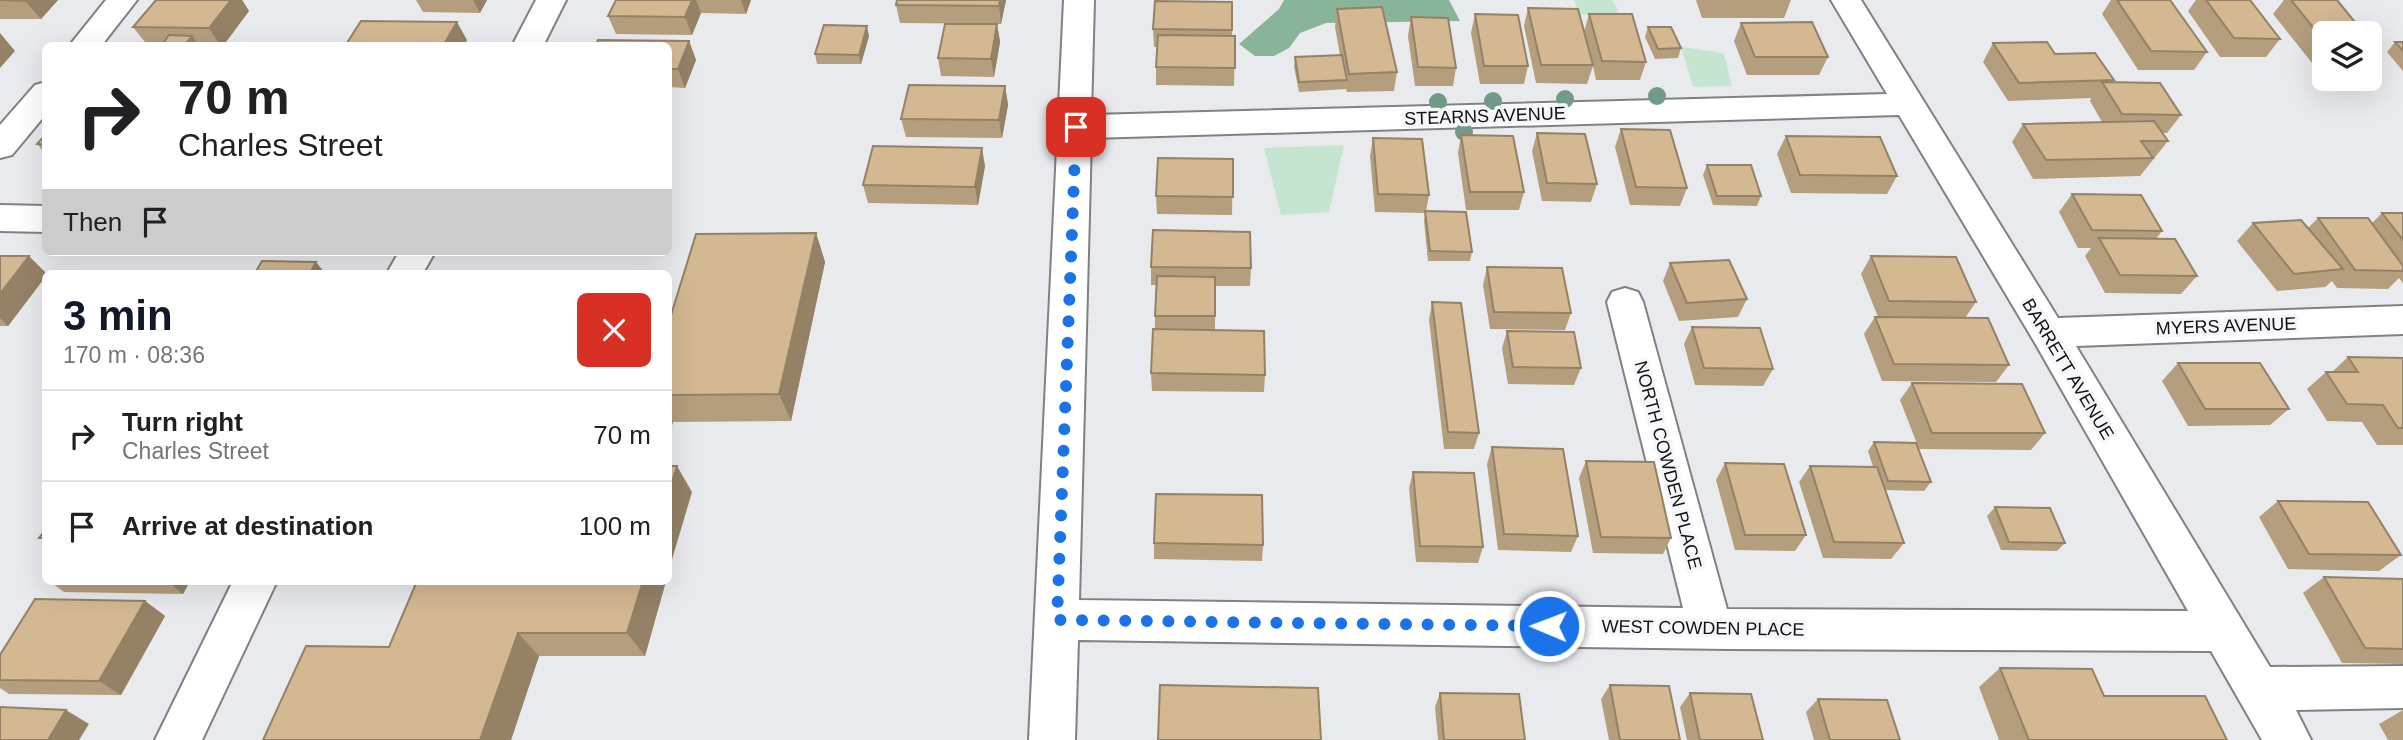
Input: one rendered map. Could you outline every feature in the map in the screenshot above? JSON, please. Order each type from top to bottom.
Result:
[{"type":"street","points":[[87,42],[122,0]]},
{"type":"street","points":[[529,42],[551,0]]},
{"type":"street","points":[[1052,740],[1079,0]]},
{"type":"street","name":"BARRETT AVENUE","points":[[1846,0],[2048,334],[2288,740]]},
{"type":"street","points":[[0,147],[42,97]]},
{"type":"street","name":"STEARNS AVENUE","points":[[1076,127],[1908,104]]},
{"type":"street","points":[[0,218],[42,219]]},
{"type":"street","name":"NORTH COWDEN PLACE","points":[[1625,302],[1710,628]]},
{"type":"street","name":"MYERS AVENUE","points":[[2048,334],[2403,320]]},
{"type":"street","points":[[178,740],[253,585]]},
{"type":"street","name":"WEST COWDEN PLACE","points":[[1057,620],[2222,631]]},
{"type":"street","points":[[2258,689],[2403,687]]},
{"type":"green space","points":[[1284,0],[1449,0],[1460,21],[1326,23],[1300,33],[1289,48],[1274,56],[1255,56],[1239,44],[1279,9]]},
{"type":"green space","points":[[1574,0],[1612,0],[1621,16],[1579,15]]},
{"type":"green space","points":[[1681,47],[1724,53],[1732,86],[1693,87]]},
{"type":"green space","points":[[1344,145],[1329,212],[1281,215],[1264,148]]},
{"type":"building","points":[[156,0],[231,0],[209,28],[133,27]]},
{"type":"building","points":[[616,0],[692,0],[685,17],[608,16]]},
{"type":"building","points":[[897,0],[1000,0],[999,6],[896,5]]},
{"type":"building","points":[[2117,0],[2170,0],[2207,52],[2151,51]]},
{"type":"building","points":[[2206,0],[2250,0],[2280,39],[2234,38]]},
{"type":"building","points":[[2291,0],[2337,0],[2354,21],[2312,21],[2312,26]]},
{"type":"building","points":[[1155,1],[1232,2],[1232,30],[1153,29]]},
{"type":"building","points":[[1382,7],[1397,72],[1349,74],[1337,9]]},
{"type":"building","points":[[1528,8],[1578,9],[1593,65],[1541,65]]},
{"type":"building","points":[[1475,14],[1518,15],[1528,66],[1484,66]]},
{"type":"building","points":[[1589,14],[1632,14],[1646,62],[1602,61]]},
{"type":"building","points":[[1411,17],[1448,18],[1456,68],[1418,67]]},
{"type":"building","points":[[361,21],[457,22],[445,42],[348,42]]},
{"type":"building","points":[[1812,22],[1828,57],[1755,57],[1741,23]]},
{"type":"building","points":[[945,24],[997,24],[991,59],[938,58]]},
{"type":"building","points":[[824,25],[867,26],[859,55],[815,54]]},
{"type":"building","points":[[1648,27],[1671,27],[1681,48],[1658,49]]},
{"type":"building","points":[[169,35],[192,36],[187,42],[164,42]]},
{"type":"building","points":[[1158,35],[1235,36],[1235,68],[1156,67]]},
{"type":"building","points":[[689,41],[678,69],[672,69],[672,42],[597,42]]},
{"type":"building","points":[[2047,42],[2055,54],[2095,53],[2114,80],[2019,83],[1993,43]]},
{"type":"building","points":[[2395,42],[2403,42],[2403,51]]},
{"type":"building","points":[[1342,55],[1347,80],[1299,82],[1295,57]]},
{"type":"building","points":[[2102,82],[2160,83],[2181,115],[2122,114]]},
{"type":"building","points":[[909,85],[1005,86],[999,120],[901,119]]},
{"type":"building","points":[[2154,121],[2168,141],[2141,141],[2153,158],[2046,160],[2023,124]]},
{"type":"building","points":[[1621,129],[1670,130],[1687,188],[1636,187]]},
{"type":"building","points":[[1537,133],[1585,134],[1597,184],[1547,183]]},
{"type":"building","points":[[1461,135],[1513,136],[1524,192],[1470,192]]},
{"type":"building","points":[[1786,136],[1880,137],[1897,176],[1800,175]]},
{"type":"building","points":[[1373,138],[1422,139],[1429,195],[1378,194]]},
{"type":"building","points":[[873,146],[982,148],[975,187],[863,185]]},
{"type":"building","points":[[1158,158],[1233,159],[1233,197],[1156,196]]},
{"type":"building","points":[[1707,165],[1751,165],[1761,196],[1717,196]]},
{"type":"building","points":[[2072,194],[2141,195],[2162,231],[2092,230]]},
{"type":"building","points":[[1425,211],[1466,212],[1472,252],[1430,251]]},
{"type":"building","points":[[2382,213],[2403,213],[2403,240]]},
{"type":"building","points":[[2318,218],[2368,218],[2403,266],[2403,271],[2355,270]]},
{"type":"building","points":[[2301,220],[2343,269],[2294,274],[2253,223]]},
{"type":"building","points":[[1153,230],[1250,232],[1251,268],[1151,267]]},
{"type":"building","points":[[816,233],[779,394],[672,395],[672,312],[696,234]]},
{"type":"building","points":[[2099,238],[2175,239],[2197,276],[2120,275]]},
{"type":"building","points":[[0,256],[29,256],[0,294]]},
{"type":"building","points":[[1871,256],[1956,257],[1976,302],[1889,301]]},
{"type":"building","points":[[1729,260],[1747,299],[1687,303],[1670,263]]},
{"type":"building","points":[[262,261],[316,262],[312,270],[257,270]]},
{"type":"building","points":[[1487,267],[1562,268],[1571,313],[1494,312]]},
{"type":"building","points":[[1157,276],[1215,277],[1215,316],[1155,316]]},
{"type":"building","points":[[1432,302],[1461,303],[1479,433],[1448,432]]},
{"type":"building","points":[[1875,317],[1988,318],[2009,365],[1894,364]]},
{"type":"building","points":[[1692,327],[1760,328],[1773,369],[1704,368]]},
{"type":"building","points":[[1153,329],[1264,331],[1265,375],[1151,373]]},
{"type":"building","points":[[1507,331],[1574,332],[1581,368],[1513,367]]},
{"type":"building","points":[[2348,357],[2403,358],[2403,428],[2398,428],[2383,405],[2347,404],[2326,372],[2358,372]]},
{"type":"building","points":[[2178,363],[2260,363],[2289,409],[2205,409]]},
{"type":"building","points":[[1912,383],[2022,384],[2045,433],[1932,433]]},
{"type":"building","points":[[1874,442],[1916,443],[1931,482],[1888,481]]},
{"type":"building","points":[[1492,447],[1563,449],[1578,536],[1504,534]]},
{"type":"building","points":[[1586,461],[1654,462],[1671,538],[1601,537]]},
{"type":"building","points":[[1725,463],[1784,464],[1806,535],[1745,535]]},
{"type":"building","points":[[672,466],[677,466],[672,482]]},
{"type":"building","points":[[1810,466],[1877,467],[1904,543],[1834,542]]},
{"type":"building","points":[[1413,472],[1474,473],[1483,547],[1420,546]]},
{"type":"building","points":[[1156,494],[1262,495],[1263,545],[1154,543]]},
{"type":"building","points":[[2278,501],[2368,502],[2401,555],[2309,554]]},
{"type":"building","points":[[1995,507],[2050,508],[2065,543],[2009,542]]},
{"type":"building","points":[[2324,577],[2403,579],[2403,649],[2365,648]]},
{"type":"building","points":[[415,585],[642,585],[627,633],[518,633],[480,740],[263,740],[306,646],[389,647]]},
{"type":"building","points":[[35,599],[145,601],[99,681],[0,680],[0,655]]},
{"type":"building","points":[[2000,668],[2092,669],[2104,696],[2205,696],[2227,740],[2029,740]]},
{"type":"building","points":[[1160,685],[1318,688],[1321,740],[1158,740]]},
{"type":"building","points":[[1610,685],[1669,686],[1680,740],[1620,740]]},
{"type":"building","points":[[1440,693],[1519,694],[1525,740],[1444,740]]},
{"type":"building","points":[[1690,693],[1751,694],[1763,740],[1700,740]]},
{"type":"building","points":[[1818,699],[1887,700],[1900,740],[1830,740]]},
{"type":"building","points":[[0,707],[66,710],[48,740],[0,740]]},
{"type":"route","points":[[1076,127],[1057,620],[1549,626]]}]
